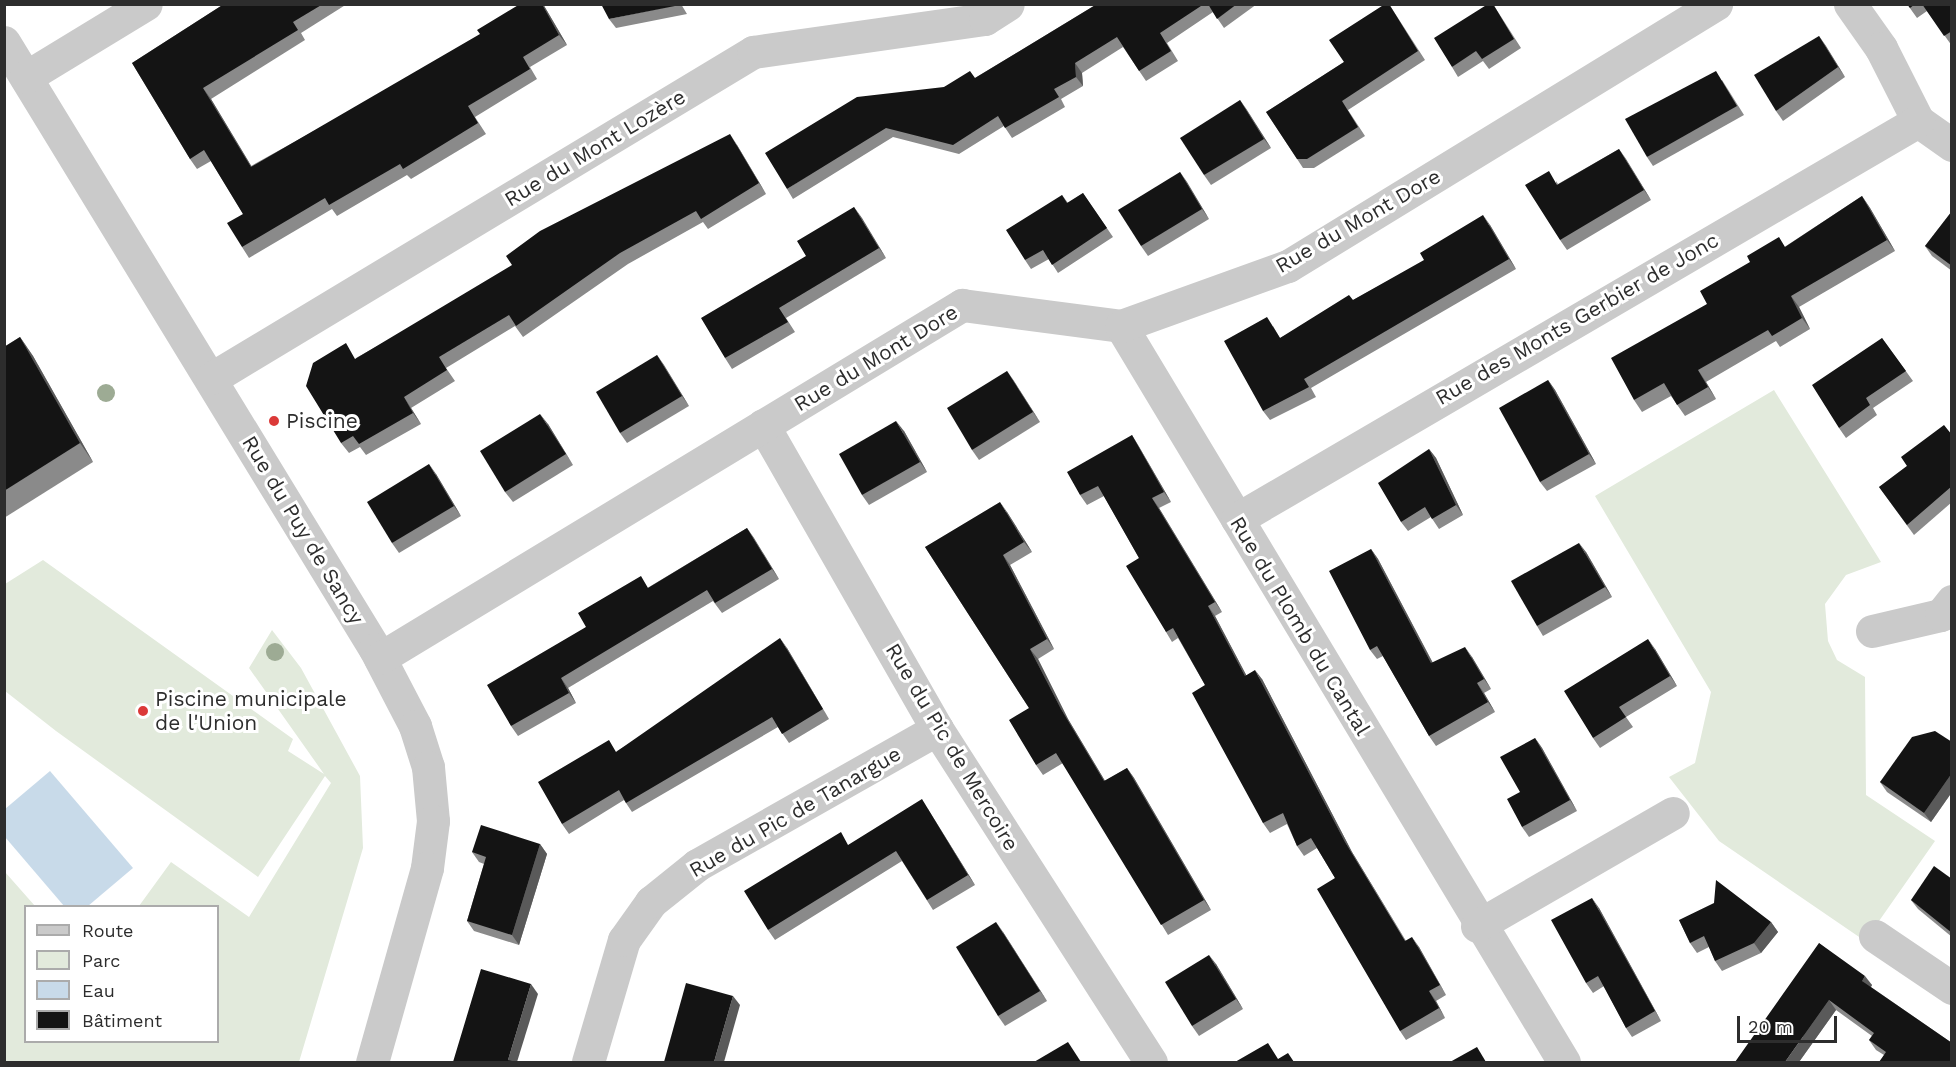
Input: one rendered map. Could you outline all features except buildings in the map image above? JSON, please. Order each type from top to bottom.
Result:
[{"type":"street","points":[[26,76],[146,4]]},
{"type":"street","name":"Rue du Mont Lozère","points":[[212,378],[753,52],[985,19],[1008,4]]},
{"type":"street","name":"Rue du Mont Dore","points":[[380,658],[962,304],[1121,326],[1288,266],[1716,4]]},
{"type":"street","points":[[1850,4],[1881,48],[1918,122],[1952,145]]},
{"type":"street","name":"Rue du Puy de Sancy","points":[[4,42],[212,378],[380,658],[415,726],[428,767],[433,821],[427,868],[372,1062]]},
{"type":"street","name":"Rue des Monts Gerbier de Jonc","points":[[1237,519],[1918,122]]},
{"type":"street","name":"Rue du Plomb du Cantal","points":[[1121,326],[1477,926],[1564,1062]]},
{"type":"street","name":"Rue du Pic de Mercoire","points":[[763,425],[937,729],[1151,1062]]},
{"type":"street","points":[[1872,631],[1941,615],[1952,601]]},
{"type":"street","name":"Rue du Pic de Tanargue","points":[[588,1062],[624,940],[651,902],[697,865],[937,729]]},
{"type":"street","points":[[1477,926],[1673,813]]},
{"type":"street","points":[[1875,936],[1952,988]]},
{"type":"green space","points":[[1774,390],[1881,562],[1846,575],[1825,604],[1828,641],[1837,660],[1865,677],[1866,795],[1935,841],[1865,941],[1719,841],[1669,777],[1695,763],[1711,692],[1595,496]]},
{"type":"green space","points":[[43,560],[293,739],[288,751],[324,774],[249,668],[272,630],[301,668],[360,776],[363,848],[299,1062],[5,1062],[5,872],[34,905],[24,905],[24,1043],[219,1043],[219,905],[140,905],[171,862],[249,917],[331,783],[325,776],[258,877],[56,731],[5,691],[5,584]]},
{"type":"water","points":[[50,771],[133,868],[89,905],[63,905],[5,837],[5,809]]},
{"type":"place","name":"Piscine","points":[[274,421]]},
{"type":"place","name":"Piscine municipale de l'Union","points":[[143,711]]}]
